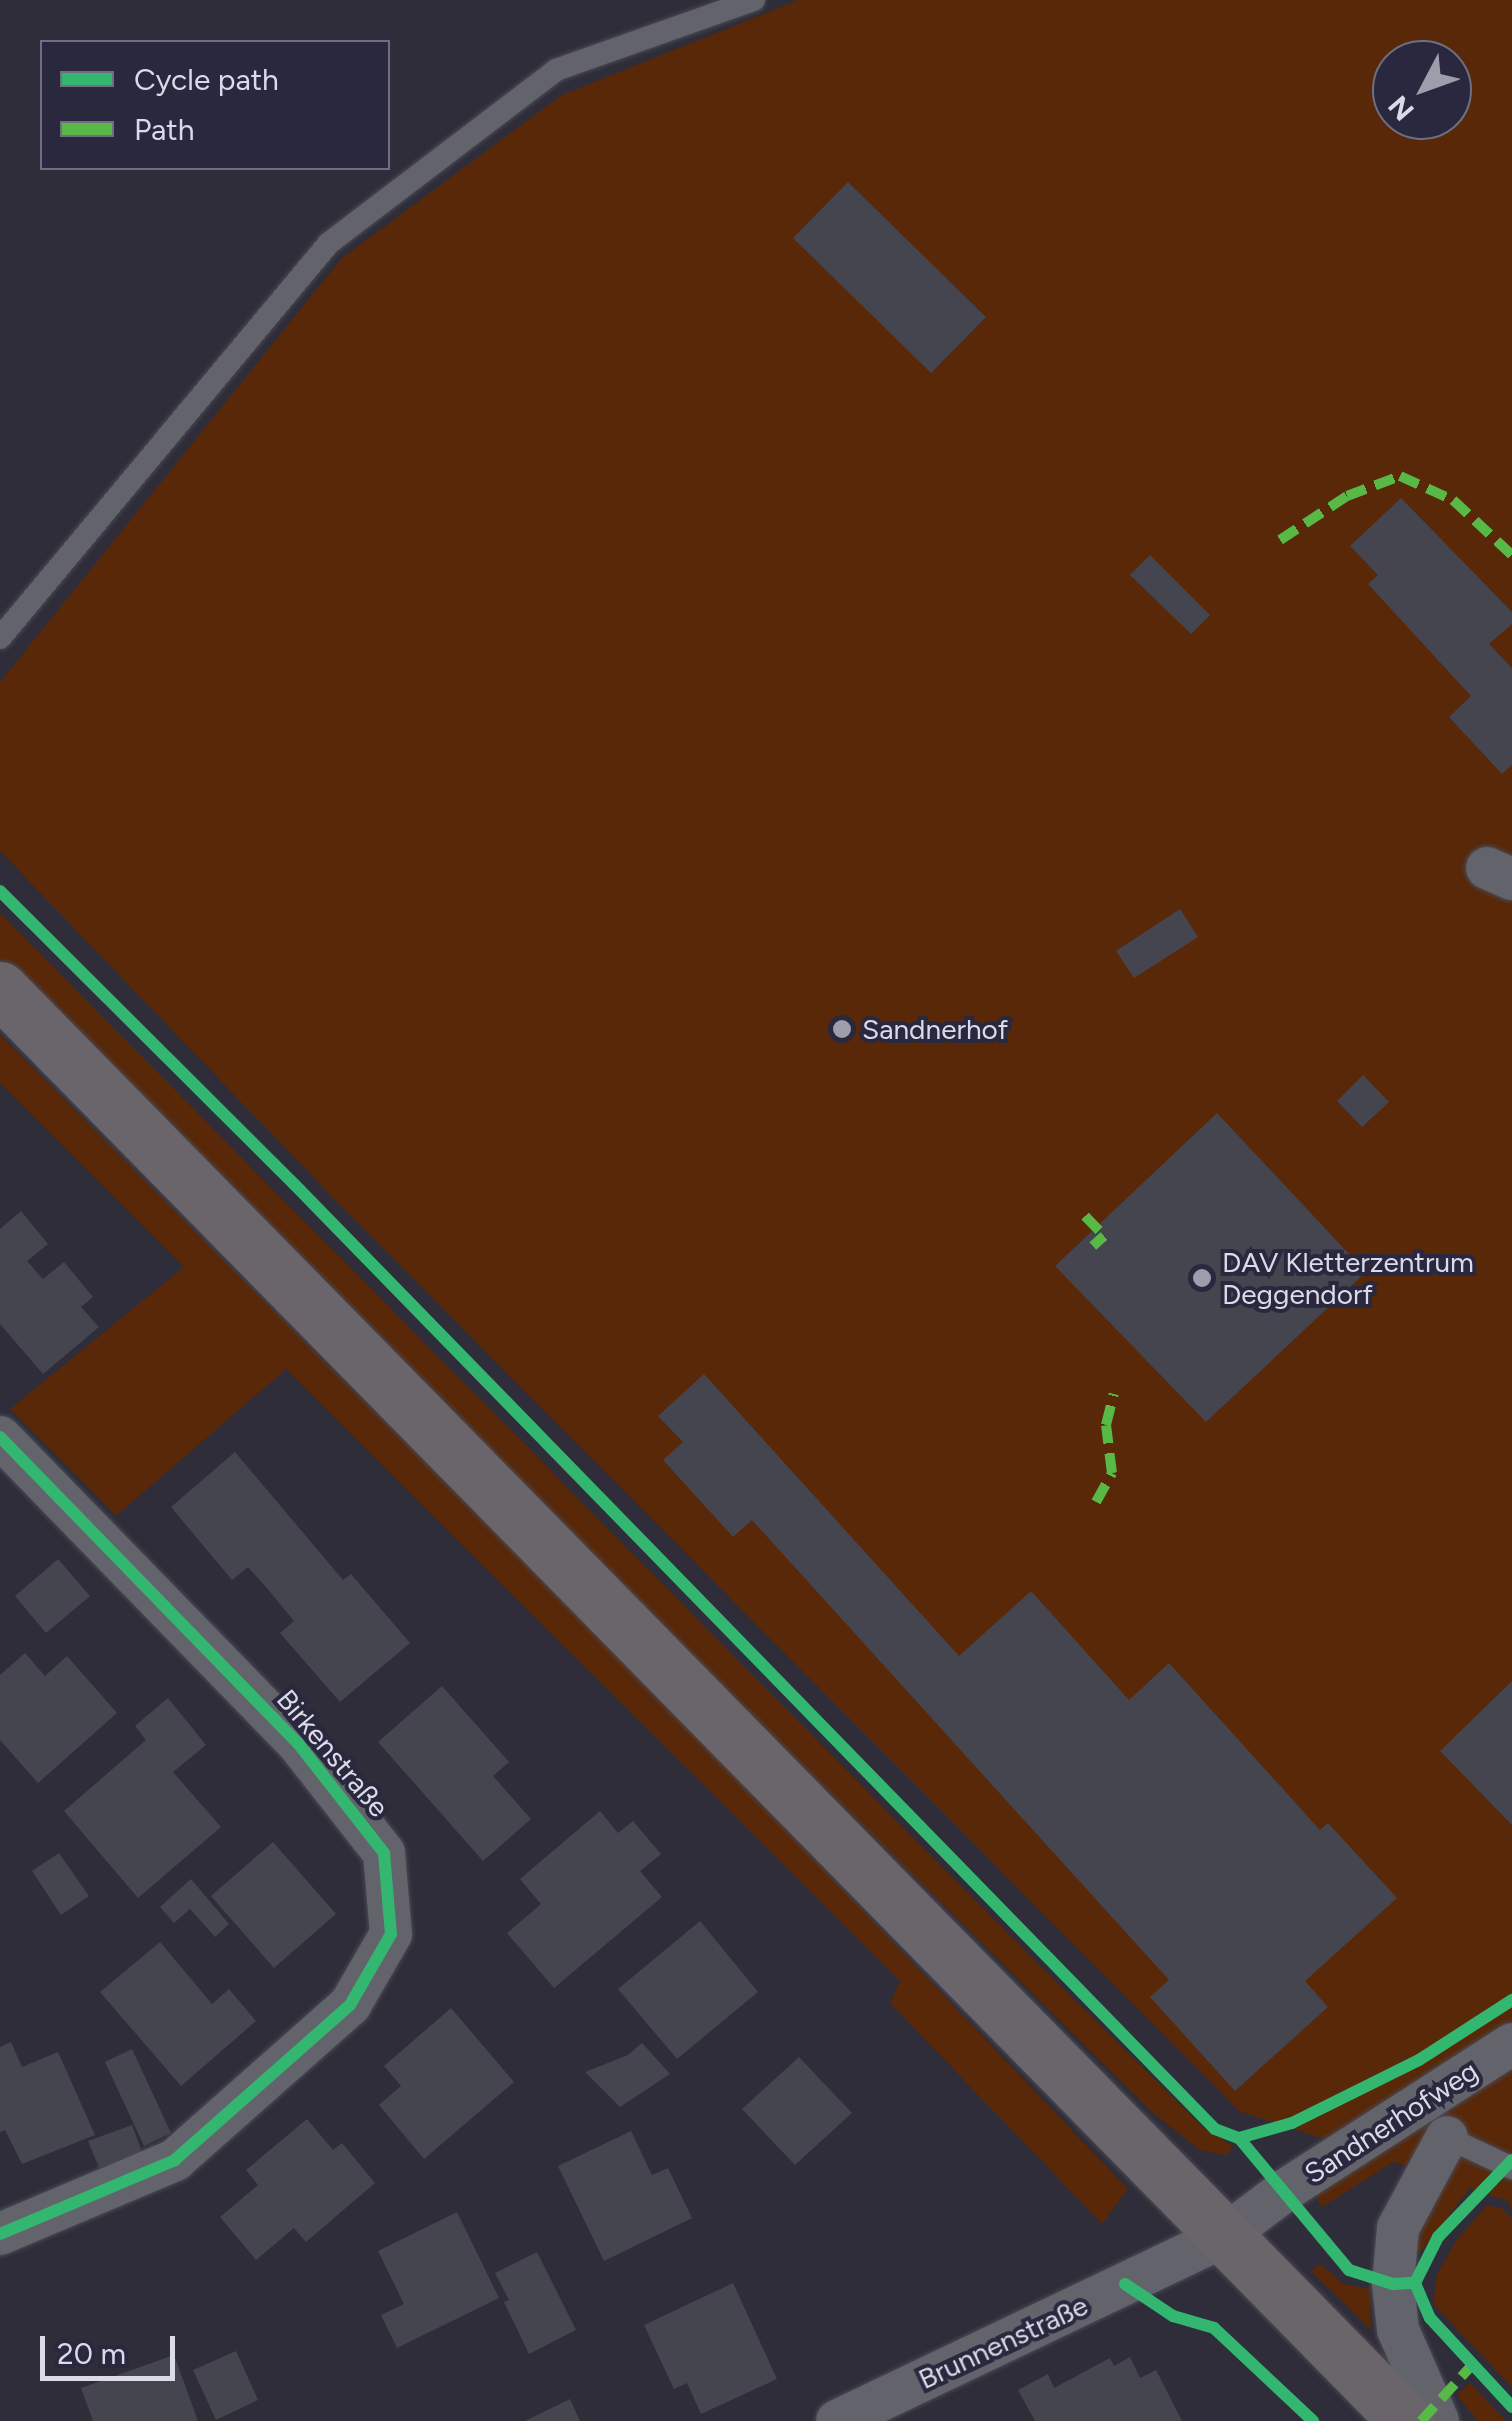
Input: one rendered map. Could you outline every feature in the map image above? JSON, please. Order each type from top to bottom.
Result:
[{"type":"main road","points":[[0,989],[1406,2421]]},
{"type":"street","name":"Birkenstraße","points":[[0,1437],[297,1742],[384,1853],[392,1934],[350,2005],[175,2160],[0,2234]]},
{"type":"street","name":"Sandnerhofweg","points":[[1224,2237],[1512,2044]]},
{"type":"street","name":"Sandnerhofweg","points":[[1438,2421],[1398,2330],[1394,2284],[1398,2228],[1447,2137]]},
{"type":"street","name":"Brunnenstraße","points":[[837,2421],[1224,2237]]},
{"type":"lane","points":[[0,638],[329,243],[556,70],[754,0]]},
{"type":"lane","points":[[1401,2115],[1512,2168]]},
{"type":"shaded area","name":"Sandnerhof","points":[[798,0],[1512,0],[1512,2211],[1508,2201],[1470,2188],[1414,2260],[1411,2256],[1433,2199],[1450,2181],[1393,2162],[1322,2207],[1311,2189],[1378,2157],[1239,2111],[343,1208],[0,851],[0,682],[342,258],[562,95]]},
{"type":"shaded area","points":[[0,913],[1031,1957],[1203,2127],[1233,2146],[1227,2155],[1200,2150],[1153,2113],[482,1448],[0,960]]},
{"type":"shaded area","points":[[0,1035],[683,1721],[1128,2189],[1102,2224],[890,2003],[900,1981],[286,1369],[116,1516],[10,1409],[184,1267],[0,1083]]},
{"type":"shaded area","points":[[1487,2205],[1503,2209],[1512,2218],[1512,2387],[1433,2304],[1437,2274],[1456,2241]]},
{"type":"shaded area","points":[[1321,2264],[1343,2284],[1370,2289],[1371,2330],[1311,2271]]},
{"type":"shaded area","points":[[1470,2383],[1506,2421],[1478,2421],[1457,2395]]},
{"type":"building","points":[[848,182],[986,317],[931,373],[793,238]]},
{"type":"building","points":[[1401,498],[1512,612],[1512,624],[1489,644],[1512,668],[1512,765],[1502,774],[1449,717],[1471,696],[1368,584],[1378,575],[1350,546]]},
{"type":"building","points":[[1150,555],[1210,615],[1191,634],[1130,575]]},
{"type":"building","points":[[1180,909],[1198,937],[1134,978],[1116,951]]},
{"type":"building","points":[[1363,1075],[1389,1102],[1362,1127],[1337,1101]]},
{"type":"building","name":"DAV Kletterzentrum Deggendorf","points":[[1217,1113],[1366,1272],[1206,1422],[1055,1266]]},
{"type":"building","points":[[21,1211],[48,1244],[27,1261],[43,1279],[64,1262],[93,1297],[81,1307],[99,1327],[43,1374],[0,1324],[0,1229]]},
{"type":"building","points":[[704,1374],[959,1656],[1031,1591],[1129,1700],[1169,1663],[1320,1830],[1328,1823],[1397,1898],[1305,1981],[1328,2007],[1235,2091],[1150,1997],[1169,1980],[752,1520],[733,1537],[663,1460],[683,1442],[658,1416]]},
{"type":"building","points":[[235,1452],[343,1580],[351,1574],[410,1643],[340,1702],[280,1633],[294,1621],[271,1593],[248,1567],[232,1580],[171,1507]]},
{"type":"building","points":[[58,1559],[90,1596],[46,1633],[15,1596]]},
{"type":"building","points":[[25,1653],[45,1676],[67,1656],[117,1713],[38,1783],[0,1740],[0,1675]]},
{"type":"building","points":[[1512,1681],[1512,1825],[1440,1751]]},
{"type":"building","points":[[442,1686],[509,1762],[493,1776],[531,1819],[483,1861],[378,1742]]},
{"type":"building","points":[[168,1698],[206,1745],[173,1772],[221,1827],[138,1898],[64,1811],[146,1740],[135,1726]]},
{"type":"building","points":[[600,1811],[618,1833],[633,1821],[661,1854],[640,1871],[662,1897],[554,1988],[507,1933],[541,1904],[520,1879]]},
{"type":"building","points":[[273,1842],[336,1914],[274,1968],[211,1896]]},
{"type":"building","points":[[59,1853],[89,1896],[61,1915],[32,1871]]},
{"type":"building","points":[[191,1879],[229,1924],[215,1937],[190,1909],[174,1923],[160,1907]]},
{"type":"building","points":[[700,1921],[758,1992],[677,2059],[618,1989]]},
{"type":"building","points":[[160,1942],[212,2004],[229,1989],[256,2021],[181,2086],[100,1992]]},
{"type":"building","points":[[451,2008],[514,2082],[424,2159],[379,2105],[401,2086],[384,2066]]},
{"type":"building","points":[[11,2042],[22,2067],[58,2052],[95,2135],[22,2164],[5,2130],[0,2132],[0,2047]]},
{"type":"building","points":[[642,2043],[670,2074],[620,2107],[585,2072],[628,2055]]},
{"type":"building","points":[[132,2049],[171,2133],[144,2146],[105,2062]]},
{"type":"building","points":[[799,2057],[852,2113],[795,2165],[742,2109]]},
{"type":"building","points":[[307,2119],[333,2150],[342,2143],[375,2183],[306,2242],[294,2228],[256,2260],[220,2217],[258,2185],[246,2170]]},
{"type":"building","points":[[132,2125],[142,2152],[99,2168],[88,2141]]},
{"type":"building","points":[[631,2131],[652,2175],[668,2168],[692,2218],[604,2261],[558,2166]]},
{"type":"building","points":[[457,2212],[499,2298],[397,2348],[381,2315],[404,2304],[378,2251]]},
{"type":"building","points":[[537,2252],[576,2330],[529,2354],[495,2273]]},
{"type":"building","points":[[733,2283],[777,2379],[701,2414],[687,2383],[674,2389],[644,2325]]},
{"type":"building","points":[[236,2351],[258,2400],[216,2420],[193,2370]]},
{"type":"building","points":[[174,2355],[198,2421],[93,2421],[81,2388]]},
{"type":"building","points":[[1130,2357],[1140,2378],[1156,2370],[1182,2421],[1035,2421],[1018,2390],[1048,2374],[1054,2388],[1110,2358],[1114,2366]]},
{"type":"building","points":[[570,2399],[580,2421],[525,2421]]},
{"type":"marked path","points":[[1280,540],[1347,496],[1400,476],[1453,500],[1512,555]]},
{"type":"marked path","points":[[1085,1216],[1104,1236],[1093,1246]]},
{"type":"marked path","points":[[1096,1502],[1112,1473],[1106,1425],[1114,1394]]},
{"type":"marked path","points":[[1421,2421],[1472,2365]]},
{"type":"cycle path","points":[[0,891],[294,1184],[1215,2129],[1239,2138],[1349,2270],[1393,2284],[1415,2283],[1430,2318],[1512,2407]]},
{"type":"cycle path","points":[[0,1437],[297,1742],[384,1853],[391,1934],[350,2005],[175,2160],[0,2234]]},
{"type":"cycle path","points":[[1239,2138],[1292,2123],[1419,2060],[1512,2000]]},
{"type":"cycle path","points":[[1415,2283],[1438,2237],[1512,2160]]},
{"type":"cycle path","points":[[1125,2284],[1173,2316],[1214,2328],[1313,2421]]},
{"type":"place","name":"Sandnerhof","points":[[842,1029]]},
{"type":"place","name":"DAV Kletterzentrum Deggendorf","points":[[1202,1278]]}]
